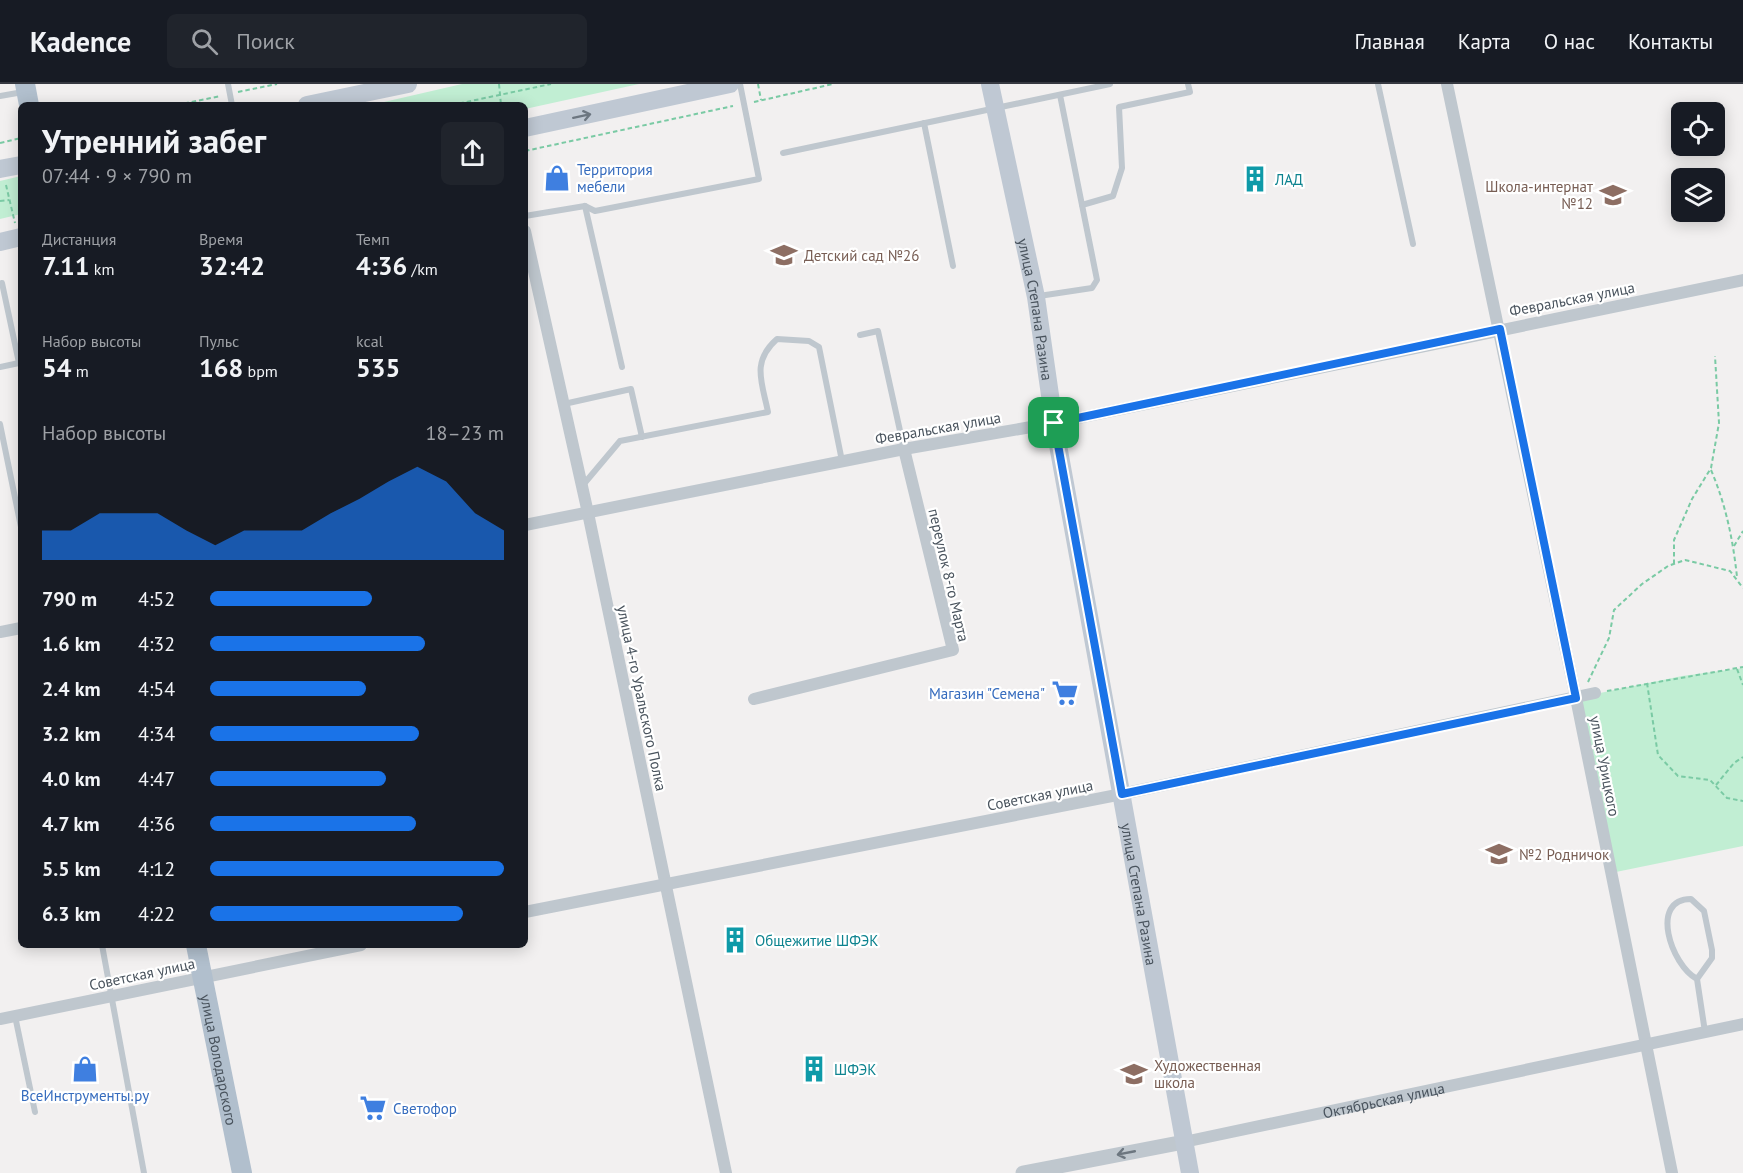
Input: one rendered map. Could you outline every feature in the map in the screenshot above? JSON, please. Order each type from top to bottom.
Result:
[{"type":"main road","points":[[321,102],[408,84]]},
{"type":"main road","points":[[528,127],[730,84]]},
{"type":"main road","name":"улица Степана Разина","points":[[990,84],[1036,297],[1054,423],[1190,1173]]},
{"type":"main road","points":[[0,169],[18,166]]},
{"type":"main road","points":[[0,242],[18,238]]},
{"type":"main road","name":"улица Володарского","points":[[197,948],[242,1173]]},
{"type":"street","name":"улица Урицкого","points":[[1447,84],[1500,329],[1584,696],[1646,1044],[1672,1173]]},
{"type":"street","name":"улица 4-го Уральского Полка","points":[[528,244],[588,513],[726,1173]]},
{"type":"street","name":"Февральская улица","points":[[528,524],[904,449],[1054,423],[1743,280]]},
{"type":"street","name":"переулок 8-го Марта","points":[[754,699],[953,650],[904,449]]},
{"type":"street","points":[[0,632],[18,629]]},
{"type":"street","name":"Советская улица","points":[[528,911],[1122,794],[1584,696]]},
{"type":"street","name":"Советская улица","points":[[0,1019],[346,948]]},
{"type":"street","name":"Октябрьская улица","points":[[1023,1173],[1184,1142],[1743,1024]]},
{"type":"lane","points":[[228,84],[231,102]]},
{"type":"lane","points":[[528,216],[585,206],[595,211],[759,178],[740,84]]},
{"type":"lane","points":[[783,153],[995,106],[1110,84]]},
{"type":"lane","points":[[1083,205],[1113,196],[1122,168],[1119,107],[1190,92],[1188,84]]},
{"type":"lane","points":[[1378,84],[1413,244]]},
{"type":"lane","points":[[0,96],[27,93]]},
{"type":"lane","points":[[1036,297],[1092,288],[1097,280],[1060,94]]},
{"type":"lane","points":[[924,123],[953,267]]},
{"type":"lane","points":[[585,206],[622,367]]},
{"type":"lane","points":[[2,283],[18,354]]},
{"type":"lane","points":[[860,335],[878,330],[904,449]]},
{"type":"lane","points":[[582,486],[620,441],[768,412],[759,369],[765,350],[777,339],[809,341],[819,347],[842,461]]},
{"type":"lane","points":[[0,367],[18,363]]},
{"type":"lane","points":[[564,404],[631,389],[642,437]]},
{"type":"lane","points":[[0,424],[18,512]]},
{"type":"lane","points":[[1697,979],[1681,967],[1675,957],[1668,914],[1673,904],[1681,899],[1691,899],[1700,905],[1706,921],[1712,958],[1697,979],[1705,1032]]},
{"type":"lane","points":[[103,948],[144,1173]]},
{"type":"lane","points":[[15,1016],[35,1112]]},
{"type":"path","points":[[499,84],[501,102]]},
{"type":"path","points":[[466,102],[551,84]]},
{"type":"path","points":[[758,84],[760,100]]},
{"type":"path","points":[[528,150],[833,84]]},
{"type":"path","points":[[0,143],[18,139]]},
{"type":"path","points":[[0,201],[10,199]]},
{"type":"path","points":[[1674,564],[1674,540],[1692,499],[1711,468],[1719,423],[1715,356]]},
{"type":"path","points":[[1711,468],[1722,495],[1734,546],[1737,580]]},
{"type":"path","points":[[1734,546],[1743,531]]},
{"type":"path","points":[[1584,696],[1608,638],[1614,610],[1642,584],[1674,564],[1685,560],[1730,571],[1743,588]]},
{"type":"path","points":[[1584,696],[1743,667]]},
{"type":"path","points":[[1737,669],[1743,685]]},
{"type":"path","points":[[1647,683],[1658,755],[1678,776],[1710,780],[1727,798],[1743,801]]},
{"type":"path","points":[[1715,786],[1734,763],[1743,757]]},
{"type":"green space","points":[[462,84],[639,84],[528,108],[528,102],[384,102]]},
{"type":"green space","points":[[18,177],[18,215],[0,219],[0,181]]},
{"type":"green space","points":[[1743,668],[1743,846],[1611,873],[1576,698],[1682,676]]},
{"type":"place","name":"Территория мебели","points":[[557,178]]},
{"type":"place","name":"ЛАД","points":[[1255,179]]},
{"type":"place","name":"Школа-интернат №12","points":[[1613,195]]},
{"type":"place","name":"Детский сад №26","points":[[784,255]]},
{"type":"place","name":"Магазин \"Семена\"","points":[[1065,693]]},
{"type":"place","name":"№2 Родничок","points":[[1499,854]]},
{"type":"place","name":"Общежитие ШФЭК","points":[[735,940]]},
{"type":"place","name":"ВсеИнструменты.ру","points":[[85,1069]]},
{"type":"place","name":"ШФЭК","points":[[814,1069]]},
{"type":"place","name":"Художественная школа","points":[[1134,1074]]},
{"type":"place","name":"Светофор","points":[[373,1108]]},
{"type":"route","points":[[1500,329],[1576,698],[1122,794],[1054,423],[1500,329]]}]
